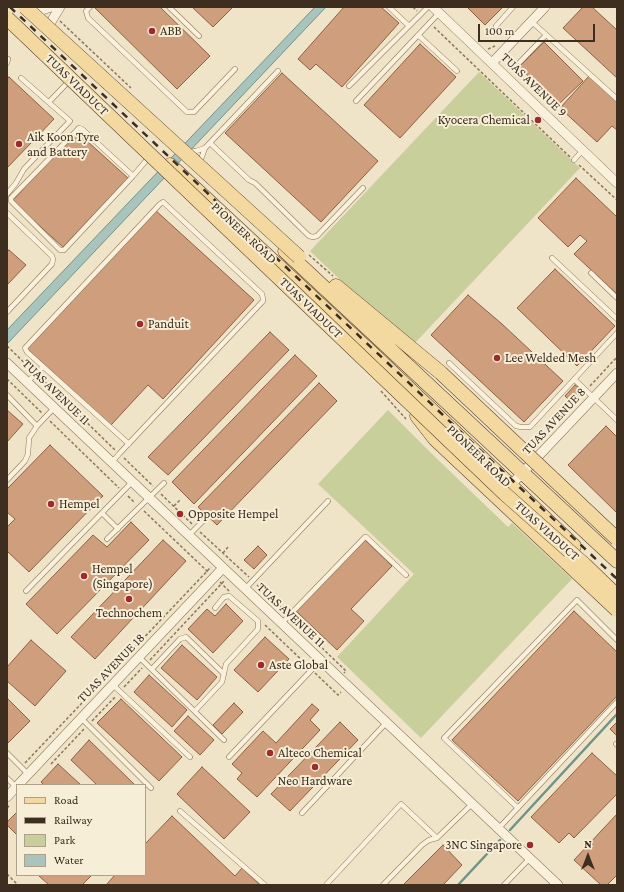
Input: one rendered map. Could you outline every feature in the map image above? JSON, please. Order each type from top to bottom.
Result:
[{"type":"main road","name":"PIONEER ROAD","points":[[27,9],[179,153],[617,561]]},
{"type":"main road","name":"TUAS VIADUCT","points":[[27,9],[299,257],[360,305],[441,373],[617,539]]},
{"type":"main road","name":"PIONEER ROAD","points":[[7,14],[374,355],[617,588]]},
{"type":"main road","name":"TUAS VIADUCT","points":[[7,18],[505,494],[585,565],[617,596]]},
{"type":"main road","points":[[374,355],[396,389],[435,439],[617,610]]},
{"type":"street","points":[[27,9],[53,11],[60,7]]},
{"type":"street","points":[[492,63],[545,7]]},
{"type":"street","name":"TUAS AVENUE 9","points":[[436,10],[617,183]]},
{"type":"street","points":[[51,33],[53,11]]},
{"type":"street","name":"TUAS AVENUE 11","points":[[7,363],[215,562],[558,885]]},
{"type":"street","name":"TUAS AVENUE 8","points":[[510,486],[617,373]]},
{"type":"street","name":"TUAS AVENUE 18","points":[[19,784],[139,657],[226,572]]},
{"type":"street","name":"TUAS AVENUE 18","points":[[7,797],[16,787]]},
{"type":"lane","points":[[90,7],[86,11],[88,18],[187,112],[194,112],[235,69]]},
{"type":"lane","points":[[169,7],[199,36]]},
{"type":"lane","points":[[389,7],[409,26]]},
{"type":"lane","points":[[349,86],[428,7]]},
{"type":"lane","points":[[496,26],[513,7]]},
{"type":"lane","points":[[356,101],[430,23],[436,10]]},
{"type":"lane","points":[[531,21],[617,99]]},
{"type":"lane","points":[[418,35],[457,71]]},
{"type":"lane","points":[[520,62],[546,35]]},
{"type":"lane","points":[[198,170],[202,153],[205,148],[278,71]]},
{"type":"lane","points":[[49,102],[74,75]]},
{"type":"lane","points":[[7,194],[16,183],[24,169],[70,120],[21,78]]},
{"type":"lane","points":[[133,176],[82,128],[79,128],[11,198],[10,201],[60,250],[63,250],[133,176],[146,159],[156,151]]},
{"type":"lane","points":[[210,143],[249,180],[255,183],[309,236],[317,236],[363,188]]},
{"type":"lane","points":[[179,153],[196,151],[205,148]]},
{"type":"lane","points":[[574,160],[583,150]]},
{"type":"lane","points":[[112,463],[263,301],[262,294],[163,202],[26,347],[27,352],[129,444]]},
{"type":"lane","points":[[7,213],[54,259],[52,264],[7,312]]},
{"type":"lane","points":[[552,258],[617,320]]},
{"type":"lane","points":[[591,273],[617,298]]},
{"type":"lane","points":[[449,363],[516,426],[521,428],[530,427],[534,425],[617,333]]},
{"type":"lane","points":[[27,382],[43,367]]},
{"type":"lane","points":[[575,380],[617,420]]},
{"type":"lane","points":[[7,395],[37,426]]},
{"type":"lane","points":[[7,480],[25,461],[28,454],[29,438],[37,426],[54,408]]},
{"type":"lane","points":[[26,591],[132,482]]},
{"type":"lane","points":[[107,540],[164,483]]},
{"type":"lane","points":[[244,589],[328,501]]},
{"type":"lane","points":[[102,513],[118,529]]},
{"type":"lane","points":[[188,536],[203,521]]},
{"type":"lane","points":[[281,624],[365,537],[406,575]]},
{"type":"lane","points":[[569,571],[583,555]]},
{"type":"lane","points":[[195,711],[222,682],[226,664],[258,629],[258,621],[229,596],[224,597],[215,608]]},
{"type":"lane","points":[[518,808],[444,738],[577,600],[617,640]]},
{"type":"lane","points":[[152,669],[180,639],[186,637],[224,674]]},
{"type":"lane","points":[[139,657],[224,740]]},
{"type":"lane","points":[[229,757],[320,661]]},
{"type":"lane","points":[[113,685],[190,757]]},
{"type":"lane","points":[[498,828],[617,702]]},
{"type":"lane","points":[[81,718],[151,788]]},
{"type":"lane","points":[[302,813],[386,723]]},
{"type":"lane","points":[[7,753],[28,774]]},
{"type":"lane","points":[[7,778],[16,785]]},
{"type":"lane","points":[[326,885],[401,804],[437,838]]},
{"type":"lane","points":[[383,885],[422,845],[428,840],[437,838],[472,804]]},
{"type":"lane","points":[[180,811],[265,885]]},
{"type":"lane","points":[[504,885],[530,858]]},
{"type":"path","points":[[413,7],[421,14]]},
{"type":"path","points":[[53,11],[133,90]]},
{"type":"path","points":[[430,23],[617,200]]},
{"type":"path","points":[[508,56],[507,60],[509,67],[514,72]]},
{"type":"path","points":[[7,346],[346,671],[338,695],[261,621]]},
{"type":"path","points":[[530,443],[534,444],[617,357]]},
{"type":"path","points":[[7,380],[232,594]]},
{"type":"path","points":[[174,506],[180,500]]},
{"type":"path","points":[[223,553],[228,547]]},
{"type":"path","points":[[21,767],[215,562]]},
{"type":"path","points":[[46,768],[146,664],[226,572]]},
{"type":"path","points":[[7,874],[18,885]]},
{"type":"green space","points":[[479,72],[580,168],[414,344],[353,292],[310,251]]},
{"type":"green space","points":[[388,410],[508,527],[512,523],[572,579],[421,738],[337,657],[414,574],[318,484]]},
{"type":"water","points":[[315,7],[326,7],[7,344],[7,330]]},
{"type":"building","name":"ABB","points":[[94,7],[160,7],[210,56],[177,89]]},
{"type":"building","points":[[192,7],[233,7],[213,27]]},
{"type":"building","points":[[344,7],[381,7],[399,23],[342,87],[316,64],[310,70],[298,59]]},
{"type":"building","points":[[467,7],[503,7],[485,25]]},
{"type":"building","points":[[583,7],[592,7],[617,30],[617,78],[563,28]]},
{"type":"building","points":[[544,42],[583,81],[558,105],[519,67]]},
{"type":"building","points":[[420,44],[456,77],[400,138],[364,105]]},
{"type":"building","points":[[282,73],[378,161],[321,222],[225,133]]},
{"type":"building","points":[[590,75],[617,100],[617,130],[612,126],[597,142],[560,108]]},
{"type":"building","name":"Aik Koon Tyre and Battery","points":[[9,77],[54,119],[7,168],[7,79]]},
{"type":"building","points":[[77,132],[128,178],[63,247],[12,201]]},
{"type":"building","points":[[576,178],[617,217],[617,294],[574,254],[587,241],[580,235],[568,247],[538,218]]},
{"type":"building","name":"Panduit","points":[[154,209],[254,300],[163,399],[148,385],[111,425],[26,348]]},
{"type":"building","points":[[9,250],[26,265],[7,285],[7,252]]},
{"type":"building","points":[[555,269],[615,326],[577,366],[517,308]]},
{"type":"building","name":"Lee Welded Mesh","points":[[468,295],[502,324],[563,381],[524,422],[431,335]]},
{"type":"building","points":[[270,332],[289,350],[168,475],[148,457]]},
{"type":"building","points":[[295,355],[317,376],[194,504],[172,482]]},
{"type":"building","points":[[319,383],[337,401],[217,525],[198,507]]},
{"type":"building","points":[[575,385],[581,389],[570,401],[565,396]]},
{"type":"building","points":[[7,410],[23,424],[7,442]]},
{"type":"building","points":[[606,426],[617,437],[617,513],[568,465]]},
{"type":"building","name":"Hempel","points":[[50,445],[103,496],[29,572],[7,551],[7,527],[15,519],[7,512],[7,489]]},
{"type":"building","name":"Hempel (Singapore)","points":[[131,522],[149,540],[57,634],[26,604],[93,535],[107,547]]},
{"type":"building","points":[[364,539],[392,566],[351,609],[364,621],[337,650],[296,611]]},
{"type":"building","name":"Technochem","points":[[163,540],[186,561],[95,659],[71,637]]},
{"type":"building","points":[[258,546],[267,555],[254,569],[244,560]]},
{"type":"building","points":[[226,604],[243,621],[213,653],[188,629],[207,609],[215,616]]},
{"type":"building","points":[[574,611],[617,652],[617,696],[518,801],[452,740]]},
{"type":"building","name":"Aste Global","points":[[265,637],[289,659],[258,692],[234,670]]},
{"type":"building","points":[[31,640],[66,671],[35,706],[7,681],[7,667]]},
{"type":"building","points":[[182,645],[217,677],[197,700],[161,668]]},
{"type":"building","points":[[149,675],[187,710],[172,727],[134,692]]},
{"type":"building","points":[[7,698],[30,721],[7,744]]},
{"type":"building","points":[[121,699],[182,757],[159,781],[97,723]]},
{"type":"building","points":[[234,703],[243,712],[222,734],[213,725]]},
{"type":"building","name":"Alteco Chemical","points":[[312,704],[319,710],[310,720],[320,730],[257,797],[237,779],[242,773],[232,764],[263,731],[276,743]]},
{"type":"building","points":[[188,716],[214,740],[200,755],[174,731]]},
{"type":"building","name":"Neo Hardware","points":[[340,722],[358,740],[290,811],[271,794]]},
{"type":"building","points":[[617,722],[617,736],[610,729]]},
{"type":"building","points":[[89,740],[134,784],[96,784],[71,760]]},
{"type":"building","points":[[592,753],[617,776],[617,794],[574,838],[569,833],[559,843],[531,817]]},
{"type":"building","points":[[58,764],[80,784],[43,784],[41,782]]},
{"type":"building","points":[[202,767],[250,812],[224,839],[177,794]]},
{"type":"building","points":[[16,813],[16,834],[7,825],[7,822]]},
{"type":"building","points":[[617,814],[617,875],[607,885],[601,885],[574,860]]},
{"type":"building","points":[[172,816],[235,876],[242,868],[260,885],[106,885],[114,876],[146,876],[146,843]]},
{"type":"building","points":[[443,845],[462,865],[443,885],[403,885]]},
{"type":"building","points":[[39,876],[91,876],[82,885],[49,885]]},
{"type":"waterway","points":[[510,830],[617,714]]},
{"type":"waterway","points":[[458,885],[500,840]]},
{"type":"railway","points":[[10,7],[617,579]]},
{"type":"railway","points":[[20,7],[105,88]]},
{"type":"place","name":"ABB","points":[[152,31]]},
{"type":"place","name":"Kyocera Chemical","points":[[538,120]]},
{"type":"place","name":"Aik Koon Tyre and Battery","points":[[19,144]]},
{"type":"place","name":"Panduit","points":[[140,324]]},
{"type":"place","name":"Lee Welded Mesh","points":[[497,358]]},
{"type":"place","name":"Hempel","points":[[51,504]]},
{"type":"place","name":"Opposite Hempel","points":[[180,514]]},
{"type":"place","name":"Hempel (Singapore)","points":[[84,576]]},
{"type":"place","name":"Technochem","points":[[129,599]]},
{"type":"place","name":"Aste Global","points":[[261,665]]},
{"type":"place","name":"Alteco Chemical","points":[[270,753]]},
{"type":"place","name":"Neo Hardware","points":[[315,767]]},
{"type":"place","name":"3NC Singapore","points":[[530,845]]}]
